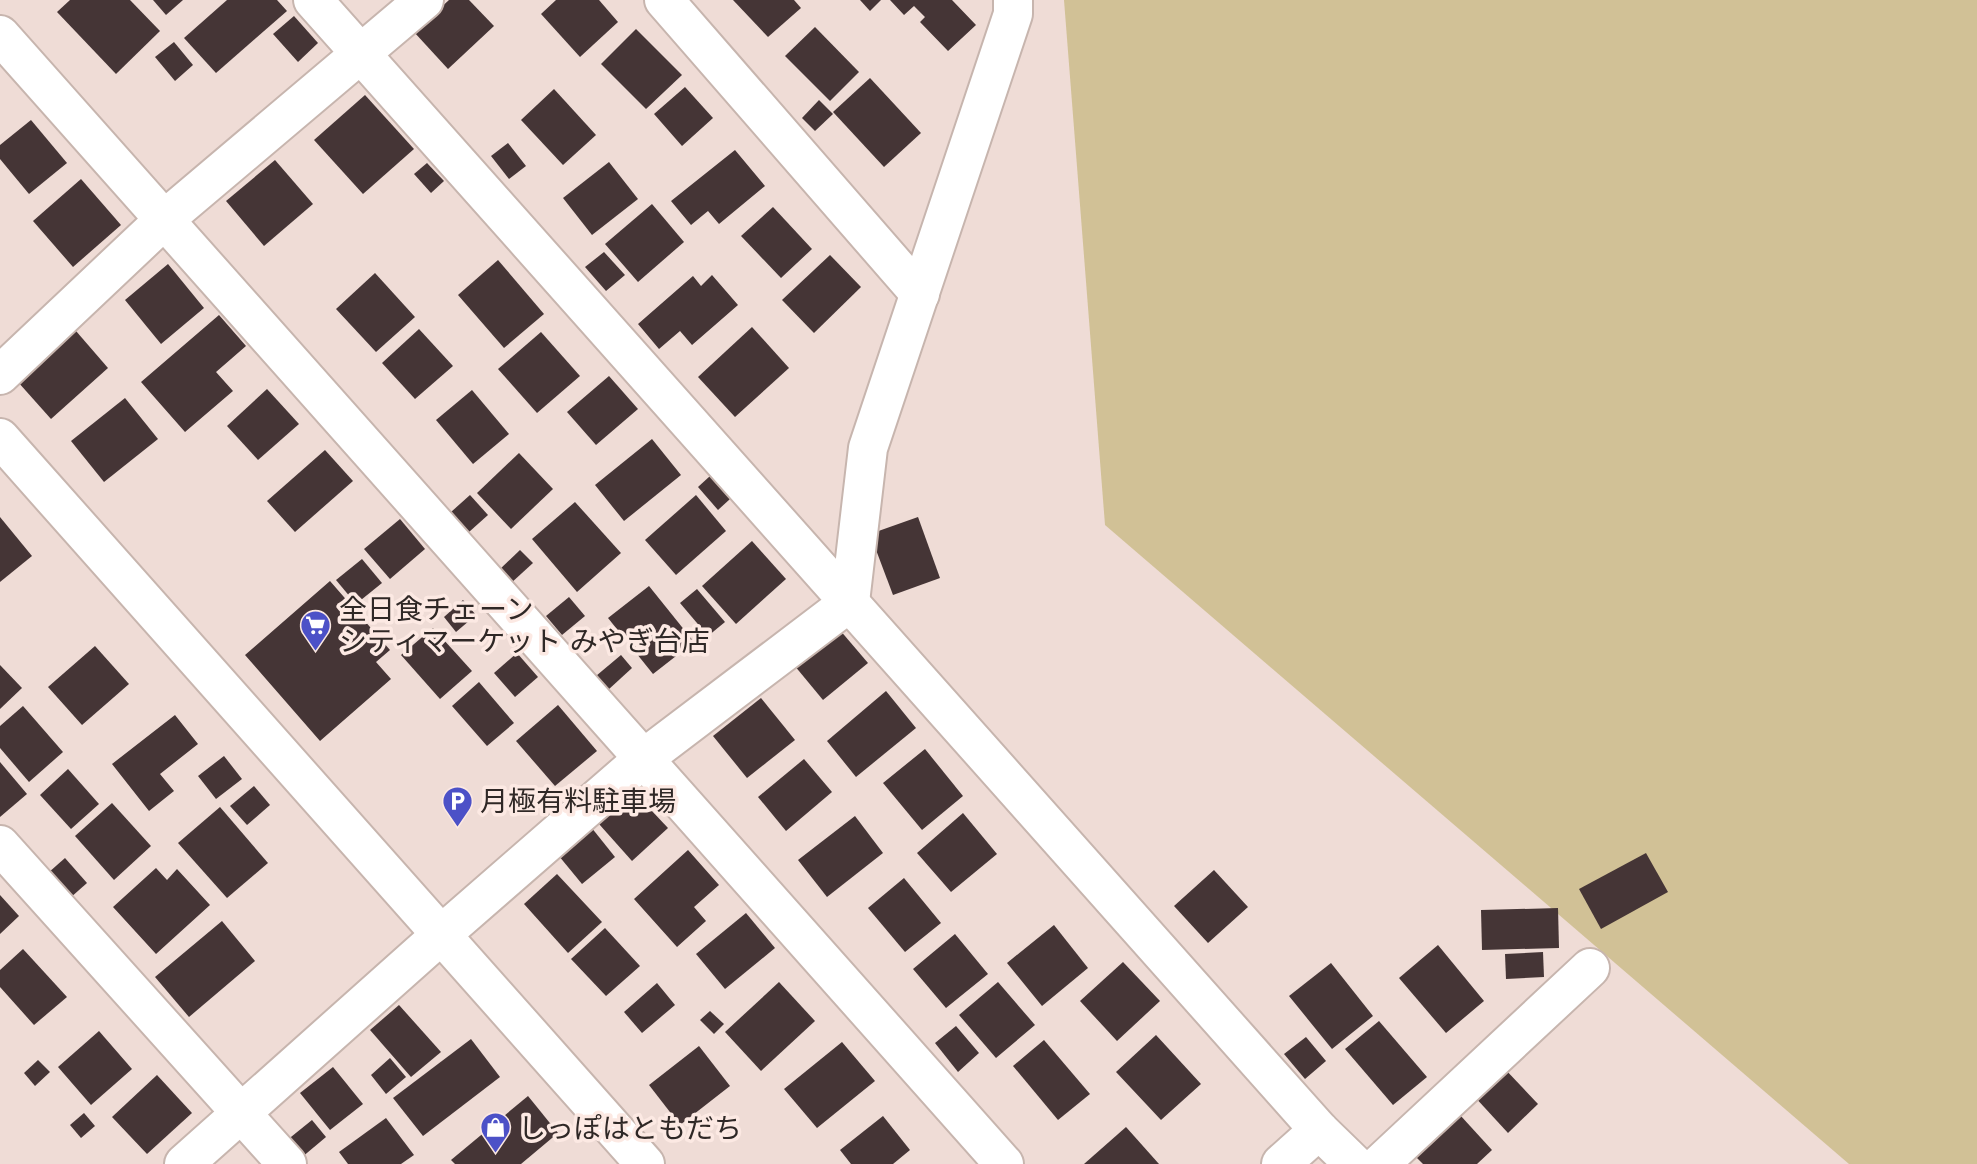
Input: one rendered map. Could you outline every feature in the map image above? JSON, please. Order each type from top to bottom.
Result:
[{"type":"street","points":[[313,0],[1319,1130],[1354,1164]]},
{"type":"street","points":[[0,375],[165,219],[424,0]]},
{"type":"street","points":[[664,0],[920,293]]},
{"type":"street","points":[[184,1164],[442,934],[643,760],[850,602],[868,448],[920,293],[1007,5]]},
{"type":"street","points":[[0,35],[1004,1164]]},
{"type":"street","points":[[0,438],[645,1164]]},
{"type":"street","points":[[0,845],[288,1164]]},
{"type":"street","points":[[1380,1164],[1590,968]]},
{"type":"street","points":[[1281,1164],[1319,1130]]},
{"type":"shaded area","points":[[1064,0],[1977,0],[1977,1164],[1849,1164],[1105,525]]},
{"type":"building","points":[[70,0],[130,0],[160,31],[116,74],[57,12]]},
{"type":"building","points":[[153,0],[183,0],[166,15]]},
{"type":"building","points":[[227,0],[277,0],[287,11],[216,73],[184,38]]},
{"type":"building","points":[[449,0],[469,0],[494,26],[448,69],[414,32]]},
{"type":"building","points":[[556,0],[599,0],[618,22],[580,57],[541,14]]},
{"type":"building","points":[[733,0],[794,0],[801,8],[768,37]]},
{"type":"building","points":[[860,0],[881,0],[870,11]]},
{"type":"building","points":[[890,0],[952,0],[976,25],[948,51],[920,22],[925,17],[914,6],[904,15]]},
{"type":"building","points":[[294,16],[318,43],[298,62],[273,34]]},
{"type":"building","points":[[815,27],[859,72],[830,101],[785,56]]},
{"type":"building","points":[[636,29],[682,75],[646,109],[601,64]]},
{"type":"building","points":[[174,42],[193,65],[175,81],[155,57]]},
{"type":"building","points":[[870,78],[921,133],[884,167],[833,112]]},
{"type":"building","points":[[685,87],[713,118],[682,146],[654,114]]},
{"type":"building","points":[[554,89],[596,135],[563,165],[521,120]]},
{"type":"building","points":[[365,95],[414,149],[363,194],[314,140]]},
{"type":"building","points":[[819,100],[833,114],[815,131],[802,118]]},
{"type":"building","points":[[31,120],[67,163],[29,194],[0,159],[0,145]]},
{"type":"building","points":[[508,143],[526,166],[509,179],[491,156]]},
{"type":"building","points":[[735,150],[765,186],[719,224],[708,211],[691,225],[671,201]]},
{"type":"building","points":[[275,160],[313,204],[264,246],[226,201]]},
{"type":"building","points":[[609,162],[638,199],[592,235],[563,198]]},
{"type":"building","points":[[427,163],[444,181],[431,193],[414,174]]},
{"type":"building","points":[[81,179],[121,225],[73,267],[33,221]]},
{"type":"building","points":[[652,204],[684,242],[638,282],[605,244]]},
{"type":"building","points":[[773,207],[812,249],[781,278],[741,236]]},
{"type":"building","points":[[604,252],[625,275],[606,291],[585,267]]},
{"type":"building","points":[[830,255],[861,287],[814,333],[782,300]]},
{"type":"building","points":[[498,260],[544,314],[504,348],[458,295]]},
{"type":"building","points":[[168,264],[204,308],[161,344],[125,300]]},
{"type":"building","points":[[375,273],[415,317],[376,352],[336,309]]},
{"type":"building","points":[[712,275],[738,305],[692,345],[680,331],[659,349],[638,324],[693,276],[701,286]]},
{"type":"building","points":[[219,315],[246,346],[216,372],[233,391],[185,432],[141,382]]},
{"type":"building","points":[[752,327],[789,368],[735,417],[698,377]]},
{"type":"building","points":[[419,329],[453,366],[415,399],[382,363]]},
{"type":"building","points":[[76,331],[108,368],[51,419],[18,382]]},
{"type":"building","points":[[541,332],[580,376],[537,413],[498,369]]},
{"type":"building","points":[[609,376],[638,409],[596,445],[567,412]]},
{"type":"building","points":[[267,389],[299,424],[258,460],[227,426]]},
{"type":"building","points":[[472,390],[509,434],[473,464],[436,420]]},
{"type":"building","points":[[125,398],[158,439],[104,482],[71,441]]},
{"type":"building","points":[[652,439],[681,475],[624,521],[595,485]]},
{"type":"building","points":[[325,450],[353,481],[295,532],[267,501]]},
{"type":"building","points":[[519,453],[553,489],[511,529],[477,493]]},
{"type":"building","points":[[710,476],[730,499],[718,510],[698,487]]},
{"type":"building","points":[[470,495],[488,515],[469,532],[451,512]]},
{"type":"building","points":[[696,495],[726,531],[676,575],[645,540]]},
{"type":"building","points":[[575,502],[621,553],[577,592],[532,539]]},
{"type":"building","points":[[0,517],[32,556],[0,582]]},
{"type":"building","points":[[918,517],[940,578],[893,595],[870,534]]},
{"type":"building","points":[[400,519],[425,549],[390,579],[364,549]]},
{"type":"building","points":[[752,541],[786,579],[736,624],[702,586]]},
{"type":"building","points":[[520,550],[533,563],[510,584],[498,571]]},
{"type":"building","points":[[362,559],[382,583],[356,604],[336,580]]},
{"type":"building","points":[[330,581],[390,650],[376,662],[391,679],[320,741],[245,655]]},
{"type":"building","points":[[649,586],[694,642],[653,674],[608,618]]},
{"type":"building","points":[[697,589],[725,622],[708,636],[680,603]]},
{"type":"building","points":[[569,597],[585,616],[562,635],[546,616]]},
{"type":"building","points":[[463,600],[476,615],[456,632],[444,617]]},
{"type":"building","points":[[433,628],[472,671],[440,699],[401,655]]},
{"type":"building","points":[[839,629],[868,663],[823,700],[794,665]]},
{"type":"building","points":[[95,646],[129,684],[82,725],[48,687]]},
{"type":"building","points":[[517,653],[538,677],[515,697],[494,673]]},
{"type":"building","points":[[621,655],[632,668],[608,690],[596,676]]},
{"type":"building","points":[[0,665],[22,688],[0,709]]},
{"type":"building","points":[[479,682],[514,723],[487,746],[452,706]]},
{"type":"building","points":[[886,691],[916,728],[856,777],[827,741]]},
{"type":"building","points":[[761,698],[795,740],[747,778],[713,736]]},
{"type":"building","points":[[558,705],[597,751],[555,786],[516,741]]},
{"type":"building","points":[[23,706],[63,752],[29,782],[0,748],[0,726]]},
{"type":"building","points":[[175,715],[198,744],[160,774],[174,791],[149,811],[112,764]]},
{"type":"building","points":[[925,749],[963,796],[922,830],[883,783]]},
{"type":"building","points":[[224,756],[242,779],[216,799],[198,776]]},
{"type":"building","points":[[804,759],[832,792],[786,831],[758,797]]},
{"type":"building","points":[[0,762],[27,794],[0,817]]},
{"type":"building","points":[[68,769],[99,804],[71,829],[40,795]]},
{"type":"building","points":[[254,786],[270,805],[247,825],[230,806]]},
{"type":"building","points":[[634,792],[668,828],[632,861],[599,824]]},
{"type":"building","points":[[112,803],[151,846],[114,880],[75,836]]},
{"type":"building","points":[[220,807],[268,863],[227,898],[178,843]]},
{"type":"building","points":[[963,813],[997,854],[951,892],[917,853]]},
{"type":"building","points":[[855,816],[883,853],[827,897],[798,860]]},
{"type":"building","points":[[587,822],[615,857],[582,884],[554,850]]},
{"type":"building","points":[[688,850],[719,885],[694,907],[706,921],[677,947],[634,899]]},
{"type":"building","points":[[1646,853],[1668,892],[1601,929],[1579,889]]},
{"type":"building","points":[[65,858],[87,883],[70,898],[48,873]]},
{"type":"building","points":[[156,868],[167,880],[177,869],[210,905],[156,954],[113,907]]},
{"type":"building","points":[[1214,870],[1248,907],[1208,943],[1174,906]]},
{"type":"building","points":[[557,874],[602,922],[568,953],[524,904]]},
{"type":"building","points":[[904,878],[941,923],[905,952],[868,908]]},
{"type":"building","points":[[0,895],[19,916],[0,934]]},
{"type":"building","points":[[1558,908],[1559,948],[1482,950],[1481,910]]},
{"type":"building","points":[[746,913],[775,948],[725,989],[696,954]]},
{"type":"building","points":[[222,921],[255,961],[189,1017],[155,977]]},
{"type":"building","points":[[1054,925],[1088,968],[1042,1006],[1007,963]]},
{"type":"building","points":[[605,928],[640,966],[606,996],[571,959]]},
{"type":"building","points":[[955,934],[988,974],[946,1008],[913,969]]},
{"type":"building","points":[[1438,945],[1484,1001],[1446,1033],[1399,978]]},
{"type":"building","points":[[23,949],[67,997],[34,1025],[0,987],[0,970]]},
{"type":"building","points":[[1543,952],[1544,977],[1506,979],[1505,954]]},
{"type":"building","points":[[1123,962],[1160,1001],[1117,1041],[1080,1001]]},
{"type":"building","points":[[1331,963],[1373,1016],[1332,1049],[1289,996]]},
{"type":"building","points":[[779,982],[815,1021],[761,1071],[725,1032]]},
{"type":"building","points":[[998,982],[1035,1025],[996,1058],[959,1015]]},
{"type":"building","points":[[657,983],[675,1005],[642,1033],[624,1012]]},
{"type":"building","points":[[399,1005],[441,1052],[411,1077],[370,1030]]},
{"type":"building","points":[[710,1011],[724,1024],[714,1034],[700,1020]]},
{"type":"building","points":[[1379,1021],[1427,1077],[1393,1105],[1345,1049]]},
{"type":"building","points":[[956,1026],[979,1053],[958,1072],[935,1043]]},
{"type":"building","points":[[99,1031],[132,1069],[91,1105],[58,1067]]},
{"type":"building","points":[[1156,1035],[1201,1084],[1161,1120],[1116,1072]]},
{"type":"building","points":[[1306,1037],[1326,1061],[1305,1079],[1284,1054]]},
{"type":"building","points":[[471,1039],[500,1077],[423,1136],[393,1098]]},
{"type":"building","points":[[1044,1040],[1090,1094],[1058,1120],[1013,1066]]},
{"type":"building","points":[[842,1042],[875,1081],[817,1128],[784,1089]]},
{"type":"building","points":[[699,1046],[730,1086],[680,1125],[649,1085]]},
{"type":"building","points":[[390,1058],[406,1077],[386,1094],[371,1075]]},
{"type":"building","points":[[38,1060],[50,1072],[35,1086],[24,1073]]},
{"type":"building","points":[[333,1067],[363,1104],[330,1130],[300,1093]]},
{"type":"building","points":[[1503,1067],[1538,1104],[1508,1133],[1473,1095]]},
{"type":"building","points":[[157,1075],[192,1113],[147,1154],[112,1117]]},
{"type":"building","points":[[528,1096],[558,1133],[521,1164],[455,1164],[451,1160]]},
{"type":"building","points":[[84,1113],[95,1126],[81,1138],[70,1125]]},
{"type":"building","points":[[1460,1115],[1492,1150],[1477,1164],[1423,1164],[1416,1157]]},
{"type":"building","points":[[883,1116],[910,1150],[893,1164],[851,1164],[840,1150]]},
{"type":"building","points":[[386,1118],[414,1155],[401,1164],[348,1164],[339,1152]]},
{"type":"building","points":[[312,1120],[326,1137],[301,1158],[286,1141]]},
{"type":"building","points":[[1126,1127],[1159,1164],[1084,1164]]},
{"type":"place","name":"全日食チェーン シティマーケット みやぎ台店","points":[[316,652]]},
{"type":"place","name":"月極有料駐車場","points":[[457,828]]},
{"type":"place","name":"しっぽはともだち","points":[[495,1155]]}]
